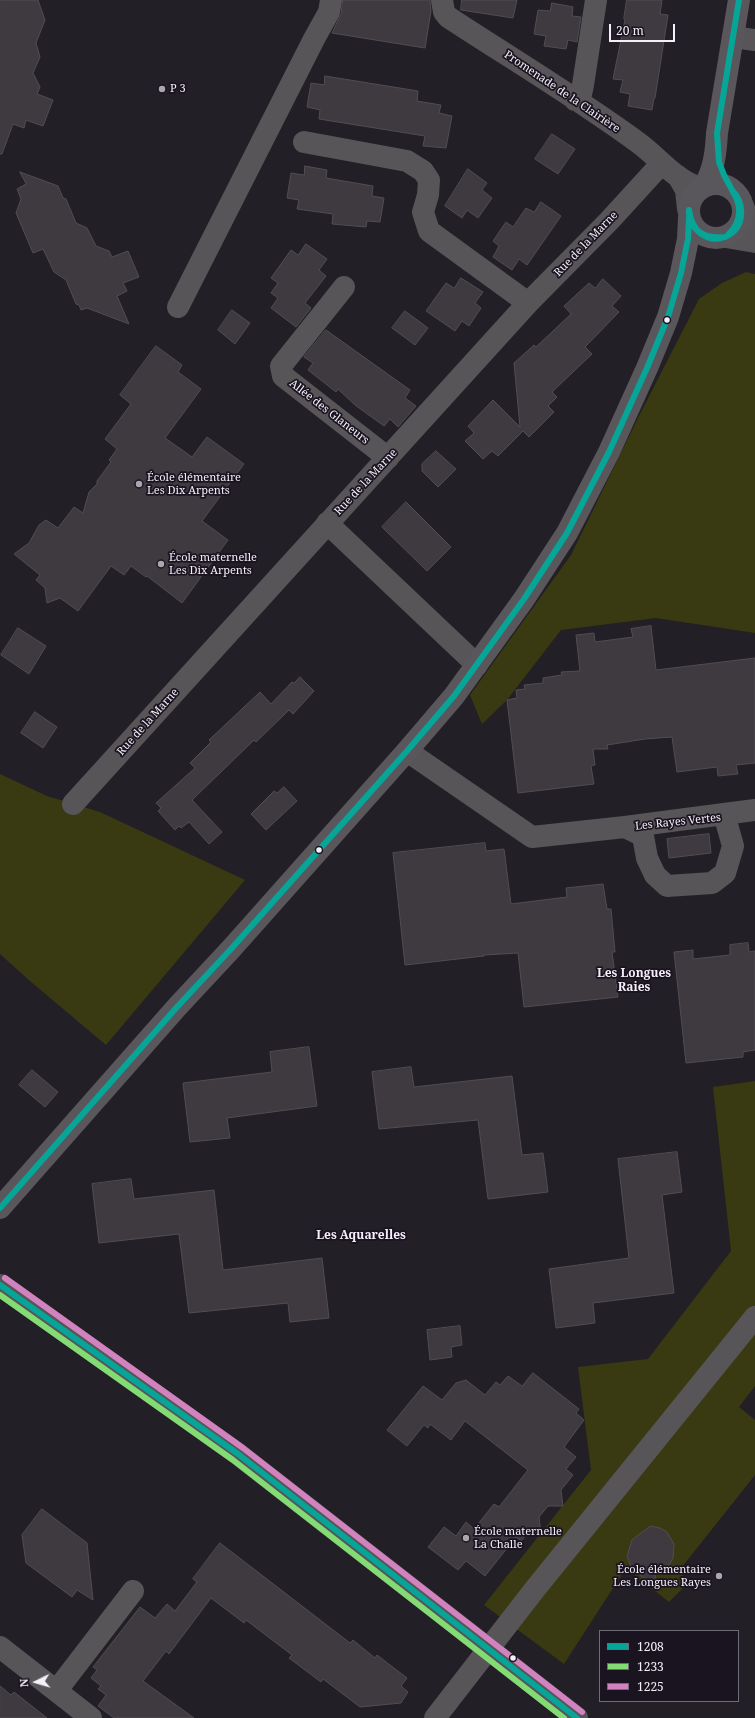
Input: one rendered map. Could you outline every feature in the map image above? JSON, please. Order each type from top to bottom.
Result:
[{"type":"street","points":[[178,307],[329,12],[331,0]]},
{"type":"street","points":[[575,100],[581,94],[584,85],[596,0]]},
{"type":"street","points":[[0,1208],[172,1013],[407,751],[454,696],[524,599],[567,533],[609,452],[668,317],[681,273],[688,239],[689,213],[693,196],[702,187],[711,173],[716,151],[717,133],[739,0]]},
{"type":"street","name":"Promenade de la Clairière","points":[[443,6],[448,18],[575,100],[641,145],[670,170],[686,190],[689,213]]},
{"type":"street","points":[[732,37],[755,40]]},
{"type":"street","points":[[304,142],[408,161],[423,171],[429,180],[428,195],[423,212],[429,231],[528,303]]},
{"type":"street","points":[[716,151],[724,174],[755,235]]},
{"type":"street","name":"Promenade de la Clairière","points":[[670,170],[702,187]]},
{"type":"street","name":"Rue de la Marne","points":[[73,804],[528,303],[609,221],[670,170]]},
{"type":"street","points":[[681,273],[700,249],[738,227],[743,217],[737,197],[720,184],[702,187]]},
{"type":"street","points":[[689,213],[693,227],[700,234],[755,242]]},
{"type":"street","name":"Allée des Glaneurs","points":[[344,287],[281,366],[283,376],[388,458]]},
{"type":"street","points":[[328,524],[477,665]]},
{"type":"street","name":"Les Rayes Vertes","points":[[407,751],[532,837],[724,814],[734,846],[725,873],[712,883],[667,886],[655,875],[647,858],[642,836],[624,827]]},
{"type":"street","points":[[724,814],[755,810]]},
{"type":"street","points":[[0,1285],[238,1454],[577,1718]]},
{"type":"street","points":[[435,1718],[535,1589],[755,1317]]},
{"type":"street","points":[[57,1690],[133,1591]]},
{"type":"street","points":[[0,1647],[91,1718]]},
{"type":"shaded area","points":[[746,272],[755,274],[755,633],[656,618],[561,630],[507,700],[482,724],[470,695],[571,555],[640,414],[699,299],[722,283]]},
{"type":"shaded area","points":[[0,774],[47,796],[100,812],[245,880],[106,1045],[0,954]]},
{"type":"shaded area","points":[[755,1081],[755,1386],[739,1407],[755,1420],[755,1475],[682,1567],[685,1586],[669,1602],[626,1568],[564,1664],[484,1605],[591,1470],[578,1367],[648,1359],[731,1251],[713,1087]]},
{"type":"building","points":[[0,0],[38,0],[45,20],[36,43],[40,57],[33,73],[40,87],[37,94],[53,100],[43,126],[26,120],[24,128],[13,124],[2,154],[0,154]]},
{"type":"building","points":[[343,0],[430,0],[431,11],[425,48],[332,33],[341,14]]},
{"type":"building","points":[[462,0],[517,0],[513,18],[461,10]]},
{"type":"building","points":[[627,0],[662,0],[660,14],[668,15],[652,110],[628,106],[630,94],[620,92],[623,80],[613,79],[625,20]]},
{"type":"building","points":[[552,3],[573,7],[572,16],[581,17],[577,42],[568,40],[566,49],[544,46],[546,36],[534,34],[538,10],[550,11]]},
{"type":"building","points":[[325,76],[418,91],[417,101],[441,105],[439,113],[452,116],[446,148],[423,146],[425,136],[319,119],[320,110],[307,107],[311,83],[324,85]]},
{"type":"building","points":[[552,134],[575,149],[558,174],[535,159]]},
{"type":"building","points":[[305,166],[327,170],[326,178],[373,186],[372,196],[384,198],[380,222],[367,221],[366,227],[332,224],[333,214],[297,209],[299,200],[287,198],[291,173],[304,175]]},
{"type":"building","points":[[468,169],[487,183],[482,190],[492,198],[478,218],[467,210],[462,218],[445,206]]},
{"type":"building","points":[[20,172],[58,186],[63,198],[66,199],[76,223],[87,228],[96,246],[109,251],[112,257],[128,251],[139,277],[123,283],[127,291],[117,296],[129,324],[87,308],[81,310],[79,305],[76,304],[66,280],[54,272],[43,249],[33,253],[16,213],[21,199],[17,189],[26,184]]},
{"type":"building","points":[[541,202],[561,216],[527,265],[519,259],[512,270],[493,257],[499,246],[493,241],[506,222],[513,227],[526,208],[534,212]]},
{"type":"building","points":[[306,244],[327,259],[319,270],[326,276],[305,303],[311,308],[296,327],[271,308],[278,298],[271,293],[278,283],[271,278],[291,250],[298,255]]},
{"type":"building","points":[[461,278],[483,292],[475,303],[481,308],[469,326],[462,321],[455,331],[426,311],[446,283],[454,288]]},
{"type":"building","points":[[603,279],[621,296],[612,306],[619,312],[585,347],[592,354],[552,392],[557,397],[548,406],[554,412],[529,437],[523,431],[498,456],[492,451],[483,459],[465,441],[474,433],[468,426],[493,400],[520,427],[514,363],[534,345],[536,347],[571,314],[564,306],[589,283],[595,288]]},
{"type":"building","points":[[232,310],[250,323],[235,344],[218,330]]},
{"type":"building","points":[[405,311],[428,328],[415,345],[392,328]]},
{"type":"building","points":[[326,330],[410,390],[405,398],[416,406],[398,427],[390,419],[384,426],[355,405],[338,389],[336,392],[308,370],[313,363],[304,357]]},
{"type":"building","points":[[156,346],[182,365],[178,372],[201,389],[165,438],[192,457],[207,437],[244,464],[202,521],[228,540],[182,603],[147,576],[146,577],[131,566],[124,575],[111,566],[78,611],[60,598],[47,603],[45,588],[36,580],[40,575],[14,554],[29,543],[39,525],[46,520],[58,528],[74,507],[83,513],[89,492],[97,484],[97,481],[111,462],[109,460],[117,449],[105,439],[131,404],[120,395]]},
{"type":"building","points":[[436,451],[456,469],[438,487],[422,471],[422,464]]},
{"type":"building","points":[[406,502],[451,547],[427,571],[382,527]]},
{"type":"building","points":[[651,626],[656,670],[755,658],[755,763],[736,765],[738,774],[718,776],[717,767],[677,772],[672,737],[645,739],[607,745],[608,749],[593,749],[595,765],[591,766],[594,784],[518,793],[507,700],[517,698],[516,690],[525,689],[524,685],[543,683],[543,678],[562,675],[561,672],[580,671],[576,635],[594,633],[595,642],[633,637],[631,629]]},
{"type":"building","points":[[18,628],[46,646],[29,674],[1,655]]},
{"type":"building","points":[[300,677],[314,691],[293,714],[289,710],[256,742],[254,740],[192,800],[222,832],[209,844],[189,822],[181,828],[179,826],[175,830],[158,811],[161,808],[156,803],[195,768],[190,763],[211,742],[209,740],[260,692],[271,704],[292,682],[294,683]]},
{"type":"building","points":[[35,712],[57,727],[43,748],[21,733]]},
{"type":"building","points":[[284,787],[297,801],[266,830],[251,814],[274,791],[277,793]]},
{"type":"building","points":[[709,834],[711,853],[669,858],[667,839]]},
{"type":"building","points":[[485,843],[486,851],[504,849],[511,904],[567,897],[566,888],[603,884],[607,909],[611,909],[615,952],[612,952],[618,997],[524,1007],[518,953],[484,955],[405,965],[393,853]]},
{"type":"building","points":[[748,943],[749,952],[755,951],[755,1050],[743,1052],[743,1057],[686,1063],[674,952],[693,950],[693,959],[730,955],[730,945]]},
{"type":"building","points":[[309,1047],[317,1106],[227,1118],[230,1138],[190,1142],[183,1083],[272,1072],[270,1052]]},
{"type":"building","points":[[411,1067],[414,1087],[512,1076],[522,1155],[543,1153],[548,1192],[488,1199],[478,1120],[379,1129],[372,1072]]},
{"type":"building","points":[[32,1070],[58,1092],[45,1107],[19,1085]]},
{"type":"building","points":[[677,1152],[682,1192],[662,1195],[674,1293],[593,1303],[595,1323],[556,1328],[549,1269],[629,1258],[618,1159]]},
{"type":"building","points":[[131,1179],[134,1199],[214,1190],[223,1270],[322,1258],[329,1318],[290,1322],[288,1303],[189,1313],[179,1234],[99,1243],[92,1184]]},
{"type":"building","points":[[460,1326],[462,1345],[451,1347],[452,1357],[430,1360],[427,1330]]},
{"type":"building","points":[[533,1373],[579,1409],[576,1413],[584,1420],[564,1447],[576,1457],[566,1469],[573,1475],[561,1490],[563,1506],[548,1506],[539,1517],[541,1534],[526,1535],[521,1541],[516,1537],[485,1576],[466,1561],[458,1570],[428,1547],[444,1527],[456,1536],[466,1522],[474,1529],[494,1504],[499,1507],[528,1470],[465,1421],[451,1440],[430,1424],[428,1428],[424,1425],[407,1446],[387,1430],[423,1386],[442,1400],[456,1383],[466,1380],[485,1395],[496,1382],[500,1385],[508,1376],[522,1386]]},
{"type":"building","points":[[42,1509],[87,1543],[93,1600],[77,1590],[72,1597],[26,1563],[22,1535]]},
{"type":"building","points":[[651,1526],[660,1528],[667,1532],[674,1544],[673,1558],[669,1565],[655,1574],[657,1588],[632,1569],[627,1556],[632,1540]]},
{"type":"building","points":[[220,1543],[350,1643],[353,1640],[375,1658],[377,1655],[407,1678],[401,1686],[408,1692],[401,1703],[360,1707],[323,1679],[321,1682],[289,1658],[292,1655],[246,1620],[244,1623],[211,1598],[169,1654],[166,1651],[143,1681],[194,1718],[114,1718],[98,1706],[106,1695],[98,1689],[101,1686],[91,1678],[97,1670],[93,1667],[140,1607],[155,1618],[167,1604],[175,1611],[197,1582],[193,1579]]},
{"type":"building","points":[[0,1686],[11,1695],[14,1692],[47,1718],[0,1718]]},
{"type":"transit line","name":"1208","points":[[731,188],[719,162],[717,133],[739,0]]},
{"type":"transit line","name":"1208","points":[[727,236],[736,225],[739,214],[738,202],[732,190]]},
{"type":"transit line","name":"1208","points":[[727,236],[737,227],[741,214],[739,201],[732,190]]},
{"type":"transit line","name":"1208","points":[[689,210],[696,229],[711,237],[725,237]]},
{"type":"transit line","name":"1208","points":[[689,210],[692,223],[700,233],[705,236],[718,239],[725,237]]},
{"type":"transit line","name":"1208","points":[[0,1208],[177,1007],[231,949],[407,751],[454,696],[524,599],[567,533],[609,452],[647,368],[668,317],[681,273],[688,239],[689,218]]},
{"type":"transit line","name":"1225","points":[[5,1278],[243,1448],[582,1712]]},
{"type":"transit line","name":"1208","points":[[0,1285],[238,1454],[577,1718]]},
{"type":"transit line","name":"1233","points":[[0,1295],[233,1460],[564,1718]]},
{"type":"place","name":"P 3","points":[[162,89]]},
{"type":"place","name":"École élémentaire Les Dix Arpents","points":[[139,484]]},
{"type":"place","name":"École maternelle Les Dix Arpents","points":[[161,564]]},
{"type":"place","name":"École maternelle La Challe","points":[[466,1538]]},
{"type":"place","name":"École élémentaire Les Longues Rayes","points":[[719,1576]]},
{"type":"district","name":"Les Longues Raies","points":[[634,981]]},
{"type":"district","name":"Les Aquarelles","points":[[361,1236]]}]
